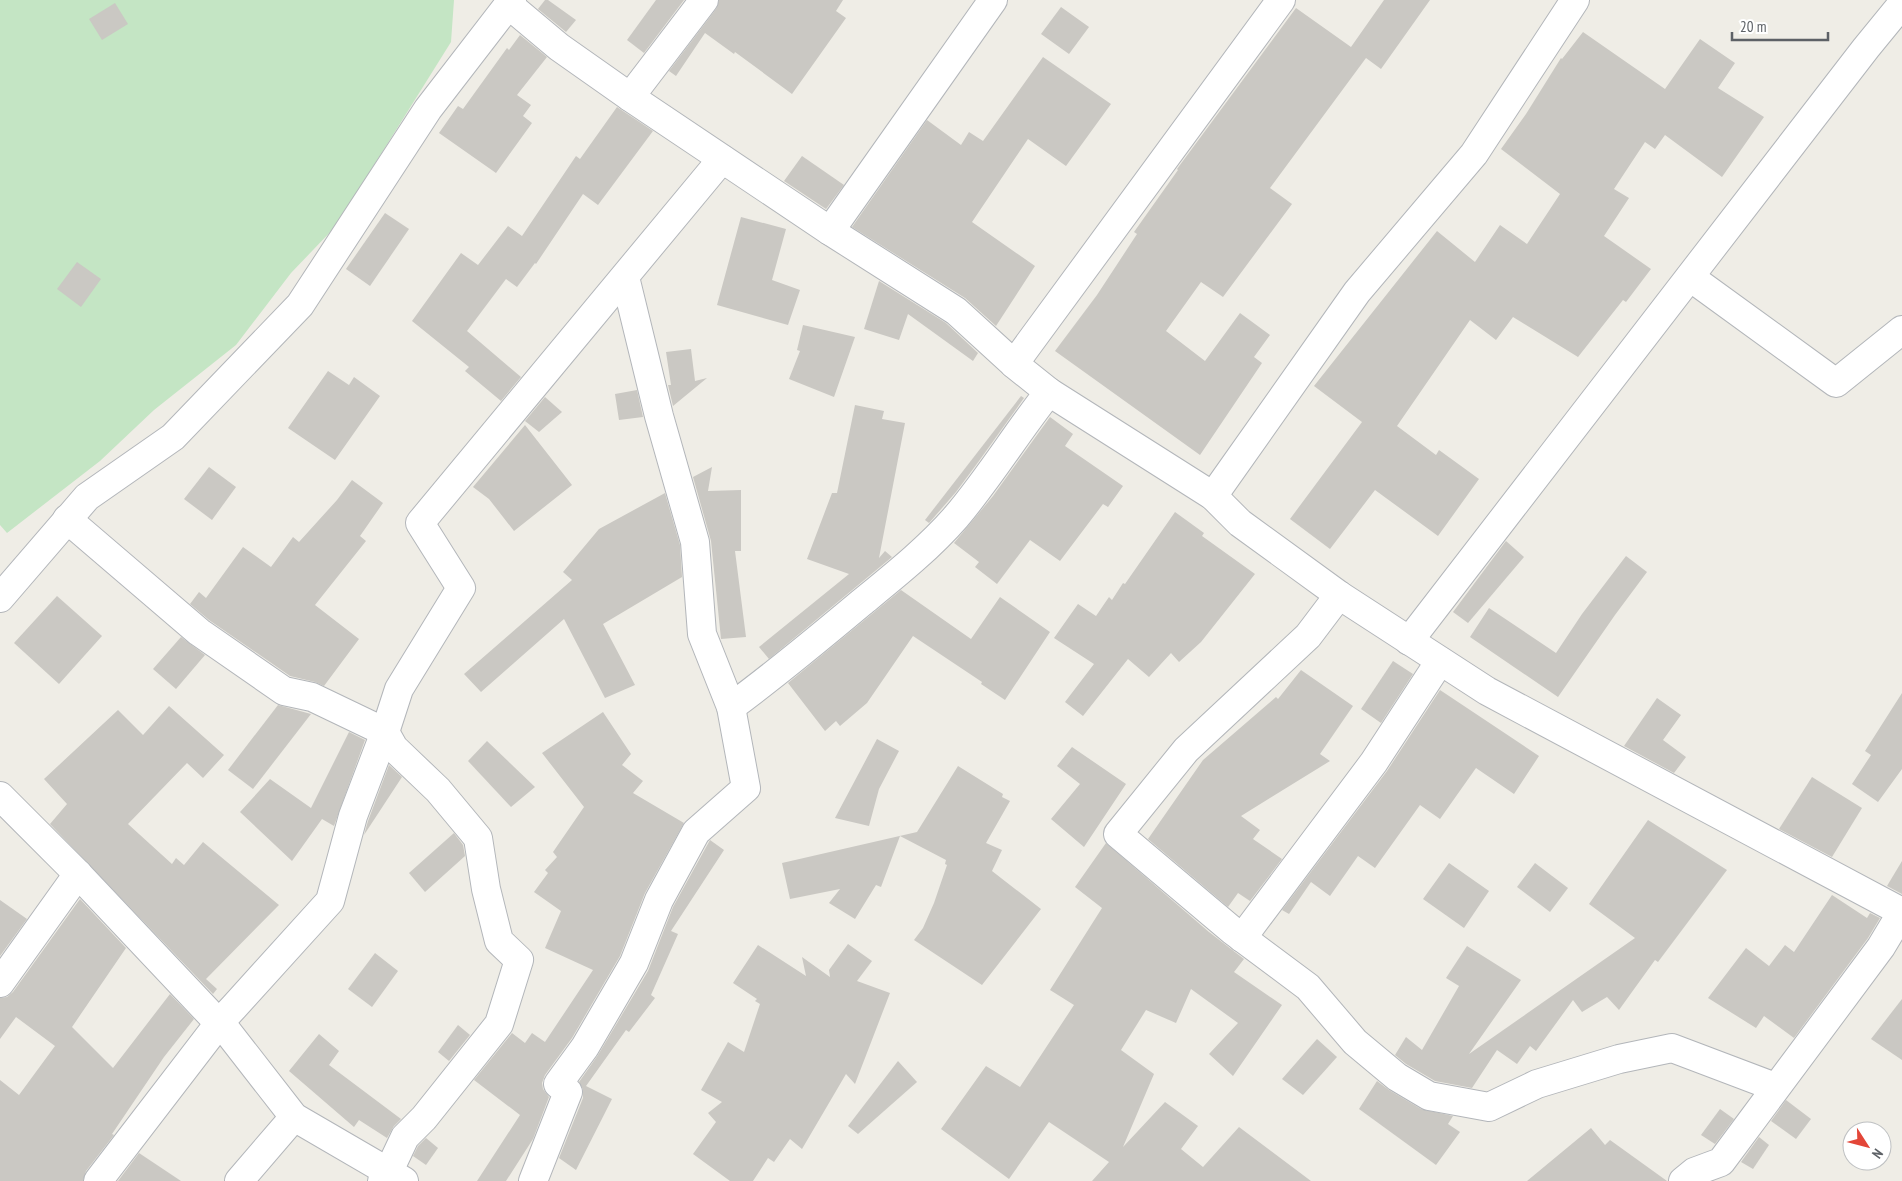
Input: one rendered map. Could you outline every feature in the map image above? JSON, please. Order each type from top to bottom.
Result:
[{"type":"street","points":[[630,97],[704,0]]},
{"type":"street","points":[[830,231],[993,0]]},
{"type":"street","points":[[1014,364],[1281,0]]},
{"type":"street","points":[[1213,496],[1356,292],[1474,154],[1575,0]]},
{"type":"street","points":[[0,598],[87,497],[173,437],[300,304],[428,109],[511,3],[559,47],[630,97],[830,231],[956,311],[1014,364],[1049,392],[1213,496],[1240,523],[1339,596],[1487,691],[1902,912],[1881,946],[1721,1162],[1694,1172],[1683,1181]]},
{"type":"street","points":[[1409,641],[1866,48],[1902,4]]},
{"type":"street","points":[[98,1181],[220,1022],[330,901],[353,816],[399,689],[460,588],[420,523],[722,159]]},
{"type":"street","points":[[532,1181],[568,1092],[558,1084],[585,1047],[634,964],[659,900],[696,832],[746,788],[731,708],[702,634],[695,542],[660,416],[625,277]]},
{"type":"street","points":[[1690,277],[1836,382],[1902,330]]},
{"type":"street","points":[[731,708],[783,668],[921,554],[956,517],[1000,461],[1027,419],[1049,392]]},
{"type":"street","points":[[0,796],[78,874],[213,1017],[220,1022],[294,1117],[391,1178],[406,1137],[424,1118],[499,1024],[519,960],[499,941],[486,889],[478,838],[438,790],[394,748],[385,732],[312,697],[284,692],[199,632],[67,520]]},
{"type":"street","points":[[1339,596],[1308,636],[1186,750],[1118,834],[1242,938],[1308,987],[1355,1042],[1397,1076],[1429,1096],[1489,1107],[1537,1084],[1619,1059],[1672,1048],[1775,1087]]},
{"type":"street","points":[[1242,938],[1374,762],[1440,661]]},
{"type":"street","points":[[0,983],[78,874]]},
{"type":"street","points":[[239,1181],[294,1117]]},
{"type":"green space","points":[[0,0],[454,0],[451,42],[336,226],[291,273],[236,345],[154,410],[100,461],[7,533],[0,525]]},
{"type":"building","points":[[545,0],[548,0],[576,20],[566,32],[538,9]]},
{"type":"building","points":[[656,0],[684,0],[644,53],[627,40]]},
{"type":"building","points":[[719,0],[843,0],[836,11],[846,18],[792,94],[735,52],[734,54],[705,33],[676,76],[669,71],[716,9]]},
{"type":"building","points":[[1384,0],[1430,0],[1381,69],[1366,58],[1270,188],[1292,204],[1223,297],[1201,282],[1166,331],[1205,361],[1240,313],[1270,335],[1254,357],[1262,363],[1200,455],[1055,351],[1097,295],[1137,234],[1134,232],[1177,169],[1296,8],[1351,47]]},
{"type":"building","points":[[115,3],[128,24],[102,40],[89,19]]},
{"type":"building","points":[[1061,7],[1089,27],[1069,54],[1041,34]]},
{"type":"building","points":[[1583,32],[1665,89],[1700,39],[1735,63],[1718,88],[1764,117],[1722,177],[1665,135],[1655,149],[1645,142],[1614,189],[1629,198],[1604,236],[1651,269],[1626,302],[1623,300],[1578,357],[1513,317],[1496,340],[1470,320],[1397,426],[1436,455],[1439,450],[1479,479],[1438,536],[1375,490],[1330,549],[1290,519],[1362,422],[1314,386],[1437,231],[1475,262],[1500,225],[1527,244],[1560,194],[1501,149],[1526,114],[1561,58]]},
{"type":"building","points":[[520,35],[547,57],[517,95],[531,105],[523,116],[532,123],[496,173],[439,133],[458,106],[463,109],[507,48],[509,50]]},
{"type":"building","points":[[1043,57],[1111,104],[1066,166],[1028,139],[972,222],[1035,266],[996,326],[965,298],[852,227],[927,120],[961,145],[969,132],[983,141]]},
{"type":"building","points":[[617,107],[653,131],[598,205],[583,194],[536,264],[517,287],[506,279],[467,331],[521,377],[501,401],[465,371],[469,367],[412,321],[461,253],[478,265],[508,226],[522,236],[576,156],[580,159]]},
{"type":"building","points":[[802,156],[844,185],[826,209],[784,181]]},
{"type":"building","points":[[385,213],[409,229],[370,286],[346,269]]},
{"type":"building","points":[[741,217],[786,229],[772,280],[800,290],[788,325],[717,305]]},
{"type":"building","points":[[77,262],[101,279],[81,307],[57,289]]},
{"type":"building","points":[[879,281],[946,323],[978,353],[973,361],[908,314],[899,340],[864,329]]},
{"type":"building","points":[[803,325],[855,337],[834,397],[789,379],[800,351],[797,350]]},
{"type":"building","points":[[691,349],[695,381],[707,378],[673,406],[668,385],[671,385],[666,352]]},
{"type":"building","points":[[328,371],[349,385],[354,377],[380,396],[335,460],[288,428]]},
{"type":"building","points":[[637,390],[643,417],[619,420],[615,394]]},
{"type":"building","points":[[1021,396],[1024,398],[979,461],[956,492],[929,523],[925,520]]},
{"type":"building","points":[[545,397],[562,412],[539,432],[525,421]]},
{"type":"building","points":[[855,405],[884,411],[882,419],[905,423],[879,558],[885,551],[892,557],[769,659],[759,647],[849,574],[807,559],[832,493],[837,493]]},
{"type":"building","points":[[1050,417],[1073,434],[1065,446],[1123,486],[1108,507],[1103,504],[1060,561],[1030,540],[997,584],[975,567],[979,562],[954,543],[993,496]]},
{"type":"building","points":[[525,425],[572,485],[514,531],[489,499],[473,487]]},
{"type":"building","points":[[209,467],[236,487],[212,520],[184,499]]},
{"type":"building","points":[[712,467],[708,491],[741,490],[741,551],[735,551],[746,637],[721,639],[711,541],[693,477]]},
{"type":"building","points":[[352,480],[383,503],[360,536],[366,541],[315,605],[359,639],[324,686],[290,676],[209,620],[190,604],[199,592],[206,598],[243,547],[271,567],[293,537],[299,542],[337,500]]},
{"type":"building","points":[[665,493],[680,545],[682,577],[603,624],[635,685],[605,698],[564,619],[481,692],[464,674],[572,580],[563,572],[599,529]]},
{"type":"building","points":[[1175,512],[1204,533],[1202,536],[1255,574],[1201,642],[1179,662],[1171,653],[1149,677],[1128,659],[1083,716],[1065,702],[1094,664],[1054,638],[1078,604],[1096,616],[1109,597],[1112,600]]},
{"type":"building","points":[[1506,541],[1524,557],[1468,623],[1453,612]]},
{"type":"building","points":[[1626,556],[1647,572],[1558,697],[1470,637],[1489,608],[1556,653],[1582,614]]},
{"type":"building","points":[[901,590],[971,639],[1000,597],[1050,632],[1005,700],[981,684],[982,682],[913,636],[867,703],[840,726],[836,721],[825,731],[788,683]]},
{"type":"building","points":[[57,596],[102,636],[59,684],[14,643]]},
{"type":"building","points":[[181,637],[205,655],[176,689],[153,669]]},
{"type":"building","points":[[1393,661],[1413,674],[1381,723],[1361,709]]},
{"type":"building","points":[[1301,670],[1353,706],[1320,754],[1330,761],[1241,816],[1260,830],[1253,839],[1282,859],[1250,901],[1238,893],[1228,907],[1148,839],[1203,760],[1276,697],[1278,699]]},
{"type":"building","points":[[1440,690],[1539,756],[1514,794],[1476,768],[1440,819],[1420,805],[1375,868],[1358,856],[1330,896],[1311,882],[1289,914],[1282,910],[1387,771]]},
{"type":"building","points":[[1902,693],[1902,769],[1878,802],[1852,784],[1871,755],[1865,751]]},
{"type":"building","points":[[1657,698],[1681,715],[1663,740],[1686,757],[1674,773],[1624,746]]},
{"type":"building","points":[[278,705],[311,714],[253,789],[228,770]]},
{"type":"building","points":[[169,706],[224,755],[203,778],[187,763],[128,824],[172,864],[176,858],[184,865],[203,842],[279,905],[206,979],[217,989],[213,994],[50,824],[67,804],[44,779],[118,710],[143,735]]},
{"type":"building","points":[[603,712],[631,754],[622,765],[643,781],[633,793],[684,823],[645,893],[620,956],[572,1038],[545,1075],[542,1083],[543,1089],[549,1097],[533,1139],[506,1181],[477,1181],[520,1115],[474,1080],[512,1033],[525,1043],[532,1033],[545,1042],[593,970],[545,948],[561,911],[534,892],[548,873],[545,870],[557,857],[553,852],[584,807],[542,753]]},
{"type":"building","points":[[349,732],[365,740],[334,826],[322,819],[292,861],[240,812],[270,779],[311,808]]},
{"type":"building","points":[[877,739],[899,751],[879,789],[869,826],[835,818]]},
{"type":"building","points":[[487,741],[535,787],[511,807],[468,761]]},
{"type":"building","points":[[1072,747],[1126,784],[1084,847],[1051,819],[1080,784],[1057,766]]},
{"type":"building","points":[[389,765],[402,777],[364,835],[368,821]]},
{"type":"building","points":[[958,766],[1003,794],[1002,797],[1010,801],[986,843],[1002,850],[992,871],[1041,909],[982,985],[914,940],[923,928],[934,903],[947,865],[945,864],[946,860],[900,836],[881,887],[876,885],[855,919],[829,903],[840,889],[790,899],[782,863],[917,832]]},
{"type":"building","points":[[1812,777],[1862,808],[1832,857],[1779,829]]},
{"type":"building","points":[[1648,820],[1727,870],[1658,962],[1655,960],[1619,1010],[1607,997],[1582,1012],[1573,1000],[1536,1051],[1530,1046],[1517,1064],[1497,1050],[1472,1088],[1435,1081],[1406,1064],[1395,1055],[1406,1037],[1422,1050],[1459,986],[1446,978],[1467,946],[1521,980],[1469,1054],[1635,938],[1589,904]]},
{"type":"building","points":[[454,833],[463,845],[465,856],[425,892],[409,873]]},
{"type":"building","points":[[710,840],[724,850],[671,931],[678,934],[651,995],[655,998],[629,1032],[626,1030],[586,1086],[612,1099],[576,1170],[559,1158],[583,1098],[583,1089],[579,1082],[598,1055],[648,971],[673,907]]},
{"type":"building","points":[[1106,843],[1209,932],[1244,959],[1234,972],[1282,1005],[1233,1076],[1209,1054],[1238,1023],[1191,989],[1176,1023],[1146,1010],[1121,1050],[1154,1074],[1123,1147],[1165,1102],[1198,1126],[1181,1149],[1203,1167],[1239,1127],[1311,1181],[1092,1181],[1109,1162],[1049,1122],[1009,1179],[941,1129],[986,1066],[1020,1087],[1074,1005],[1050,990],[1102,908],[1075,887]]},
{"type":"building","points":[[1902,861],[1902,894],[1887,886]]},
{"type":"building","points":[[1449,863],[1489,891],[1464,928],[1423,899]]},
{"type":"building","points":[[1535,863],[1568,888],[1550,912],[1517,887]]},
{"type":"building","points":[[1832,895],[1867,918],[1870,913],[1880,918],[1868,938],[1794,1038],[1764,1016],[1756,1028],[1708,998],[1746,948],[1769,966],[1785,945],[1794,952]]},
{"type":"building","points":[[80,899],[126,948],[72,1027],[113,1068],[170,994],[194,1019],[164,1057],[112,1134],[114,1135],[86,1171],[83,1181],[0,1181],[0,1080],[19,1095],[55,1046],[16,1017],[0,1039],[0,998],[7,997],[13,992]]},
{"type":"building","points":[[0,900],[27,919],[0,956]]},
{"type":"building","points":[[848,944],[872,961],[857,981],[890,993],[855,1084],[846,1074],[802,1149],[790,1139],[774,1162],[768,1158],[753,1181],[730,1181],[693,1154],[716,1122],[708,1113],[722,1102],[701,1090],[728,1042],[744,1052],[760,1004],[755,1001],[757,999],[733,983],[758,945],[806,976],[802,957],[830,977],[829,970]]},
{"type":"building","points":[[375,953],[398,971],[372,1007],[348,989]]},
{"type":"building","points":[[1902,999],[1902,1060],[1871,1039]]},
{"type":"building","points":[[458,1025],[470,1035],[449,1061],[438,1052]]},
{"type":"building","points":[[319,1034],[339,1051],[329,1065],[401,1119],[387,1138],[359,1120],[354,1127],[289,1071]]},
{"type":"building","points":[[1317,1039],[1337,1057],[1303,1095],[1282,1079]]},
{"type":"building","points":[[898,1061],[917,1082],[858,1134],[848,1126]]},
{"type":"building","points":[[1377,1081],[1421,1109],[1453,1116],[1448,1124],[1460,1132],[1436,1165],[1359,1109]]},
{"type":"building","points":[[1786,1100],[1811,1119],[1796,1139],[1771,1121]]},
{"type":"building","points":[[1720,1109],[1734,1119],[1715,1144],[1701,1135]]},
{"type":"building","points":[[1591,1128],[1605,1145],[1610,1140],[1667,1181],[1527,1181]]},
{"type":"building","points":[[1759,1137],[1769,1145],[1753,1169],[1741,1162]]},
{"type":"building","points":[[426,1138],[438,1148],[426,1165],[413,1156],[418,1146]]},
{"type":"building","points":[[139,1153],[181,1181],[118,1181]]}]
